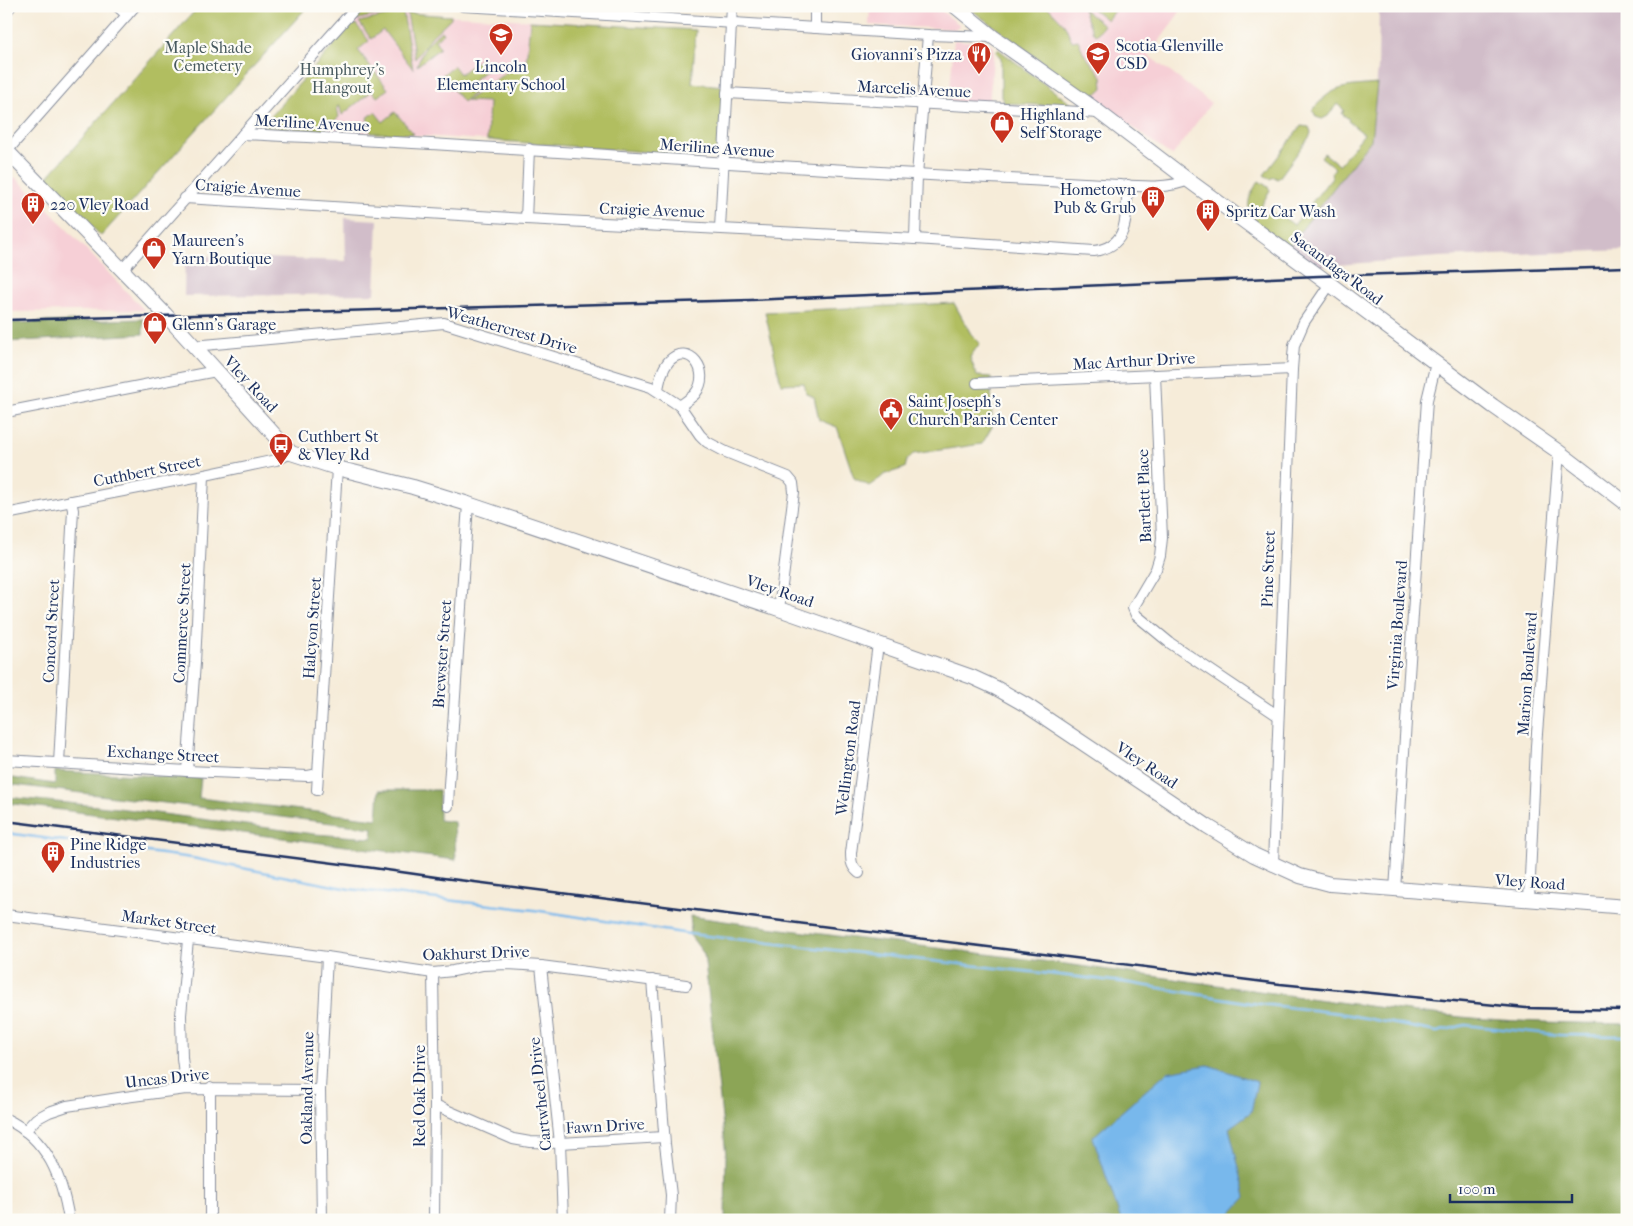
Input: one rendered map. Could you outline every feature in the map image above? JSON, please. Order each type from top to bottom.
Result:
[{"type":"street","points":[[6,12],[11,6]]},
{"type":"street","points":[[117,6],[127,15]]},
{"type":"street","points":[[6,150],[135,6]]},
{"type":"street","points":[[122,270],[358,6]]},
{"type":"street","points":[[463,6],[928,35],[993,37]]},
{"type":"street","points":[[720,228],[732,6]]},
{"type":"street","points":[[815,28],[816,6]]},
{"type":"street","name":"Sacandaga Road","points":[[955,6],[993,37],[1100,113],[1627,504]]},
{"type":"street","points":[[915,239],[922,104],[928,35]]},
{"type":"street","name":"Marcelis Avenue","points":[[727,93],[1100,113]]},
{"type":"street","name":"Meriline Avenue","points":[[243,134],[529,149],[723,164],[918,175],[1176,186],[1188,180]]},
{"type":"street","points":[[526,220],[529,149]]},
{"type":"street","name":"Vley Road","points":[[6,150],[122,270],[291,453],[337,468],[423,490],[468,504],[779,609],[972,677],[996,688],[1046,717],[1207,826],[1254,855],[1300,876],[1330,884],[1627,907]]},
{"type":"street","name":"Craigie Avenue","points":[[185,198],[526,220],[720,228],[1094,251],[1108,248],[1115,244],[1121,236],[1124,228],[1128,185]]},
{"type":"street","name":"Pine Street","points":[[1273,864],[1277,715],[1294,345],[1304,322],[1330,284]]},
{"type":"street","name":"Weathercrest Drive","points":[[193,346],[444,323],[658,389],[680,406],[707,442],[726,452],[788,477],[792,483],[794,492],[779,609]]},
{"type":"street","points":[[658,389],[662,371],[670,360],[678,356],[693,358],[698,363],[701,373],[700,385],[695,394],[680,406]]},
{"type":"street","name":"Virginia Boulevard","points":[[1395,890],[1427,400],[1436,364]]},
{"type":"street","name":"Mac Arthur Drive","points":[[977,383],[1292,369]]},
{"type":"street","points":[[6,412],[216,371]]},
{"type":"street","name":"Bartlett Place","points":[[1154,375],[1162,538],[1156,569],[1133,608],[1136,615],[1170,642],[1277,715]]},
{"type":"street","name":"Marion Boulevard","points":[[1529,899],[1537,738],[1559,452]]},
{"type":"street","name":"Cuthbert Street","points":[[6,514],[204,476],[276,460],[291,453]]},
{"type":"street","name":"Halcyon Street","points":[[317,790],[337,468]]},
{"type":"street","name":"Commerce Street","points":[[187,771],[195,663],[204,476]]},
{"type":"street","name":"Concord Street","points":[[59,763],[73,510],[71,501]]},
{"type":"street","name":"Brewster Street","points":[[448,806],[468,504]]},
{"type":"street","name":"Wellington Road","points":[[859,873],[854,869],[851,862],[878,644]]},
{"type":"street","name":"Exchange Street","points":[[6,760],[187,771],[308,776],[318,774]]},
{"type":"street","name":"Market Street","points":[[6,915],[327,958]]},
{"type":"street","points":[[186,1089],[182,1058],[181,1015],[188,940]]},
{"type":"street","name":"Oakhurst Drive","points":[[327,958],[434,973],[482,965],[542,966],[686,985]]},
{"type":"street","name":"Oakland Avenue","points":[[322,1220],[320,1090],[327,958]]},
{"type":"street","name":"Cartwheel Drive","points":[[542,966],[560,1144],[563,1220]]},
{"type":"street","name":"Red Oak Drive","points":[[434,973],[434,1220]]},
{"type":"street","points":[[652,980],[664,1137],[672,1204],[670,1220]]},
{"type":"street","points":[[210,1088],[210,1220]]},
{"type":"street","name":"Uncas Drive","points":[[25,1131],[36,1119],[67,1106],[186,1089],[320,1090]]},
{"type":"street","name":"Fawn Drive","points":[[435,1105],[513,1138],[530,1142],[560,1144],[664,1137]]},
{"type":"street","points":[[6,1119],[25,1131],[47,1154],[56,1170],[65,1197],[69,1220]]},
{"type":"shaded area","points":[[870,6],[935,6],[960,25],[956,29],[869,25]]},
{"type":"shaded area","name":"Scotia-Glenville CSD","points":[[966,6],[1184,6],[1149,56],[1211,103],[1172,156]]},
{"type":"shaded area","points":[[1379,6],[1627,6],[1627,250],[1438,257],[1312,267],[1289,246],[1371,140],[1378,68]]},
{"type":"shaded area","name":"Lincoln Elementary School","points":[[373,7],[402,9],[408,13],[678,29],[676,82],[719,150],[712,157],[264,126],[264,123],[352,25],[361,12]]},
{"type":"shaded area","points":[[954,40],[989,43],[994,48],[989,104],[949,101]]},
{"type":"shaded area","points":[[15,177],[144,310],[6,312],[6,186]]},
{"type":"shaded area","points":[[345,218],[378,220],[375,294],[184,296],[185,255],[346,261]]},
{"type":"green space","name":"Maple Shade Cemetery","points":[[199,6],[308,6],[101,236],[46,179]]},
{"type":"green space","points":[[966,6],[1047,6],[1065,25],[1072,41],[1078,40],[1084,54],[1102,76],[1103,88],[1095,95],[1086,94]]},
{"type":"green space","points":[[1089,6],[1118,6],[1107,20]]},
{"type":"green space","points":[[373,7],[402,9],[355,20],[361,12]]},
{"type":"green space","points":[[1083,9],[1104,25],[1096,35],[1093,33]]},
{"type":"green space","points":[[403,12],[413,69],[383,30],[371,39],[359,22]]},
{"type":"green space","points":[[407,13],[451,16],[432,36],[415,59]]},
{"type":"green space","points":[[530,21],[696,30],[692,83],[724,86],[719,150],[712,157],[487,140],[489,102],[466,101],[518,64],[526,64]]},
{"type":"green space","name":"Humphrey's Hangout","points":[[356,24],[369,41],[358,50],[388,89],[377,97],[372,91],[342,115],[339,105],[337,107],[339,117],[325,130],[264,126],[264,123],[352,25]]},
{"type":"green space","points":[[441,31],[443,33],[435,40],[440,48],[417,66],[426,46]]},
{"type":"green space","points":[[998,49],[1071,104],[1072,107],[1004,103],[1001,97],[1001,58],[996,52]]},
{"type":"green space","points":[[479,60],[486,70],[469,84],[475,92],[463,102],[442,75],[454,66],[460,74]]},
{"type":"green space","points":[[1377,84],[1371,140],[1289,246],[1254,220],[1249,204],[1251,193],[1259,181],[1268,187],[1270,190],[1259,210],[1266,215],[1270,211],[1276,215],[1279,214],[1294,225],[1332,177],[1331,173],[1335,168],[1321,157],[1324,153],[1339,165],[1364,134],[1348,121],[1349,119],[1342,114],[1344,110],[1337,104],[1328,116],[1322,119],[1316,117],[1313,110],[1327,95],[1341,88]]},
{"type":"green space","points":[[375,112],[383,122],[395,112],[414,134],[371,133],[367,118]]},
{"type":"green space","points":[[1301,126],[1309,127],[1310,136],[1279,178],[1274,177],[1270,179],[1264,175]]},
{"type":"green space","points":[[954,303],[971,334],[980,343],[970,357],[977,376],[991,377],[992,427],[982,444],[913,454],[907,460],[905,468],[886,474],[869,486],[854,478],[837,427],[819,420],[814,397],[806,393],[804,383],[781,384],[765,312]]},
{"type":"green space","points":[[143,319],[143,334],[6,342],[6,323]]},
{"type":"green space","points":[[55,771],[201,778],[199,798],[377,819],[379,790],[439,790],[439,820],[454,822],[456,860],[6,803],[6,797],[118,808],[314,834],[372,838],[373,828],[6,784],[6,777],[55,784]]},
{"type":"green space","points":[[690,916],[1069,964],[1461,1017],[1565,1023],[1627,1024],[1627,1220],[725,1220],[726,1155],[707,980],[704,954],[689,934],[691,926]]},
{"type":"water","points":[[1208,1065],[1257,1082],[1251,1112],[1229,1128],[1246,1197],[1225,1220],[1121,1220],[1093,1137],[1167,1072]]},
{"type":"waterway","points":[[6,833],[192,858],[349,889],[534,910],[689,934],[1123,982],[1251,1003],[1339,1013],[1437,1032],[1465,1025],[1560,1035],[1627,1036]]},
{"type":"railway","points":[[6,320],[751,300],[1319,276],[1627,267]]},
{"type":"railway","points":[[6,821],[1280,984],[1526,1008],[1627,1010]]},
{"type":"place","name":"Lincoln Elementary School","points":[[501,56]]},
{"type":"place","name":"Giovanni's Pizza","points":[[979,75]]},
{"type":"place","name":"Scotia-Glenville CSD","points":[[1098,75]]},
{"type":"place","name":"Highland Self Storage","points":[[1002,144]]},
{"type":"place","name":"Hometown Pub & Grub","points":[[1153,219]]},
{"type":"place","name":"220 Vley Road","points":[[33,225]]},
{"type":"place","name":"Spritz Car Wash","points":[[1208,232]]},
{"type":"place","name":"Maureen’s Yarn Boutique","points":[[154,270]]},
{"type":"place","name":"Glenn's Garage","points":[[155,345]]},
{"type":"place","name":"Saint Joseph's Church Parish Center","points":[[891,431]]},
{"type":"place","name":"Cuthbert St & Vley Rd","points":[[281,466]]},
{"type":"place","name":"Pine Ridge Industries","points":[[53,874]]}]
